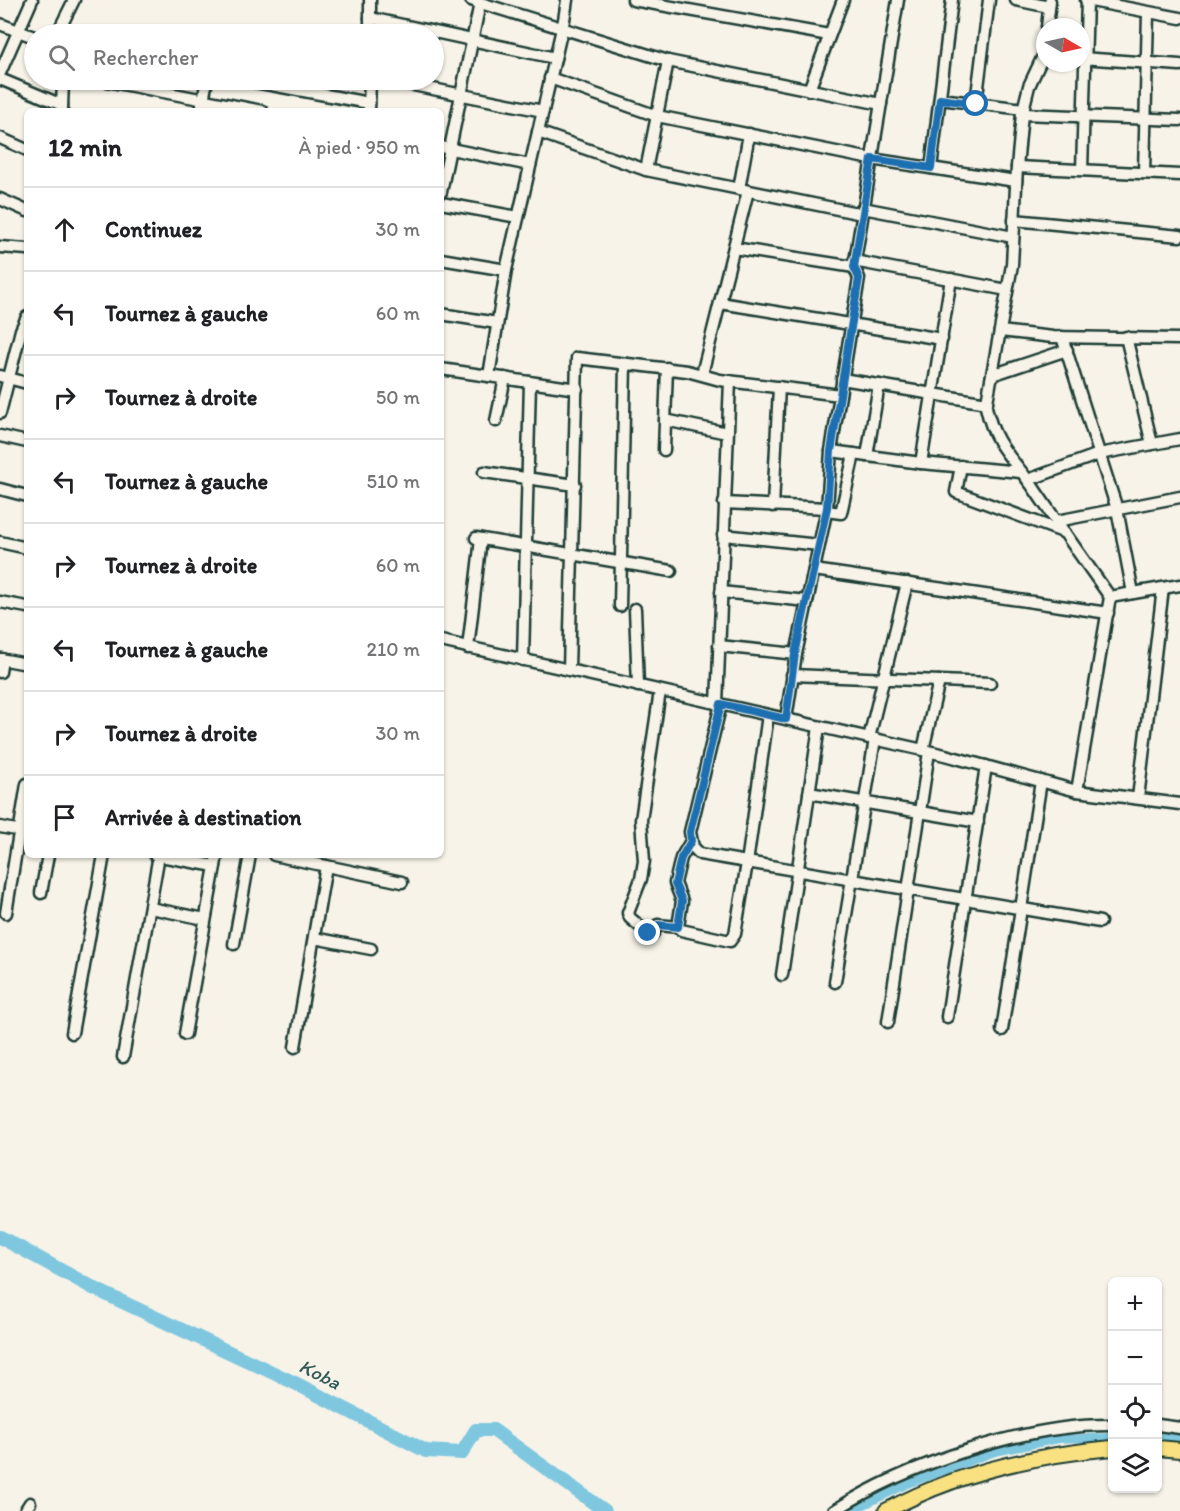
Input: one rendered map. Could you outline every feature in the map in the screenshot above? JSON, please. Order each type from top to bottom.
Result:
[{"type":"main road","points":[[886,1511],[911,1497],[955,1480],[999,1467],[1071,1452],[1108,1448]]},
{"type":"main road","points":[[1162,1448],[1180,1450]]},
{"type":"street","points":[[0,73],[32,0]]},
{"type":"street","points":[[62,24],[74,0]]},
{"type":"street","points":[[370,0],[370,24]]},
{"type":"street","points":[[489,376],[506,270],[567,0]]},
{"type":"street","points":[[633,0],[829,35]]},
{"type":"street","points":[[809,90],[843,0]]},
{"type":"street","points":[[786,719],[795,654],[827,510],[831,451],[859,278],[854,264],[898,0]]},
{"type":"street","points":[[931,168],[952,0]]},
{"type":"street","points":[[976,104],[989,0]]},
{"type":"street","points":[[1016,0],[1050,3],[1048,18]]},
{"type":"street","points":[[1086,18],[1087,0],[1180,18]]},
{"type":"street","points":[[444,165],[446,147],[461,94],[472,40],[475,2],[668,61],[880,104]]},
{"type":"street","points":[[1144,173],[1148,13]]},
{"type":"street","points":[[370,18],[398,24]]},
{"type":"street","points":[[0,24],[24,33]]},
{"type":"street","points":[[444,34],[555,58]]},
{"type":"street","points":[[1090,59],[1180,65]]},
{"type":"street","points":[[646,170],[668,61]]},
{"type":"street","points":[[1036,72],[1029,86],[1023,112],[1017,166],[1012,265],[987,403],[991,427],[999,445],[1025,476],[1110,597],[1077,791]]},
{"type":"street","points":[[1082,170],[1083,72]]},
{"type":"street","points":[[550,78],[657,116],[872,159],[1016,181]]},
{"type":"street","points":[[0,80],[62,108],[63,90]]},
{"type":"street","points":[[155,90],[247,108]]},
{"type":"street","points":[[202,108],[205,90]]},
{"type":"street","points":[[290,90],[369,107],[370,90]]},
{"type":"street","points":[[440,90],[543,111]]},
{"type":"street","points":[[940,99],[1023,112],[1180,120]]},
{"type":"street","points":[[538,132],[646,170],[744,190],[1013,237]]},
{"type":"street","points":[[702,374],[734,248],[744,190],[749,134]]},
{"type":"street","points":[[0,138],[24,149]]},
{"type":"street","points":[[446,147],[530,165]]},
{"type":"street","points":[[1017,166],[1180,175]]},
{"type":"street","points":[[0,199],[24,210]]},
{"type":"street","points":[[444,204],[518,217]]},
{"type":"street","points":[[1014,220],[1180,236]]},
{"type":"street","points":[[0,247],[24,249]]},
{"type":"street","points":[[734,248],[854,264],[1007,290]]},
{"type":"street","points":[[444,260],[506,270]]},
{"type":"street","points":[[921,463],[951,279]]},
{"type":"street","points":[[720,303],[942,339]]},
{"type":"street","points":[[444,314],[497,323]]},
{"type":"street","points":[[0,413],[4,378],[24,331]]},
{"type":"street","points":[[1000,331],[1062,337],[1180,339]]},
{"type":"street","points":[[1062,337],[1117,509],[1133,593]]},
{"type":"street","points":[[1126,337],[1152,444]]},
{"type":"street","points":[[992,375],[1067,351]]},
{"type":"street","points":[[569,670],[577,358],[668,368],[730,381],[840,395]]},
{"type":"street","points":[[620,606],[625,364]]},
{"type":"street","points":[[664,450],[668,368]]},
{"type":"street","points":[[444,369],[577,389]]},
{"type":"street","points":[[4,378],[24,382]]},
{"type":"street","points":[[496,421],[505,378]]},
{"type":"street","points":[[842,379],[987,403]]},
{"type":"street","points":[[730,381],[719,646],[719,704],[690,832],[691,841],[700,854],[1100,922]]},
{"type":"street","points":[[523,660],[530,382]]},
{"type":"street","points":[[867,456],[879,385]]},
{"type":"street","points":[[773,506],[779,387]]},
{"type":"street","points":[[665,420],[727,433]]},
{"type":"street","points":[[0,436],[24,441]]},
{"type":"street","points":[[831,451],[1025,476],[1099,454],[1180,439]]},
{"type":"street","points":[[724,503],[841,513],[854,454]]},
{"type":"street","points":[[961,466],[956,492],[1065,532]]},
{"type":"street","points":[[484,472],[574,485]]},
{"type":"street","points":[[0,489],[24,495]]},
{"type":"street","points":[[1057,521],[1180,497]]},
{"type":"street","points":[[723,535],[819,545]]},
{"type":"street","points":[[468,648],[478,539],[671,571]]},
{"type":"street","points":[[0,542],[24,547]]},
{"type":"street","points":[[814,570],[1108,613]]},
{"type":"street","points":[[835,982],[865,802],[872,739],[907,583]]},
{"type":"street","points":[[1110,597],[1180,585]]},
{"type":"street","points":[[1138,798],[1163,588]]},
{"type":"street","points":[[721,592],[807,601]]},
{"type":"street","points":[[0,602],[24,606]]},
{"type":"street","points":[[635,609],[638,686]]},
{"type":"street","points":[[444,642],[926,751],[1077,791],[1180,804]]},
{"type":"street","points":[[719,646],[795,654]]},
{"type":"street","points":[[0,672],[1,659],[24,663]]},
{"type":"street","points":[[792,675],[990,683]]},
{"type":"street","points":[[888,1022],[920,812],[926,751],[939,681]]},
{"type":"street","points":[[660,691],[640,820],[644,861],[641,879],[628,913],[630,918],[650,934],[658,925],[678,927],[681,930],[723,941],[730,941],[733,938],[747,863],[768,715]]},
{"type":"street","points":[[782,975],[819,727]]},
{"type":"street","points":[[947,1017],[986,766]]},
{"type":"street","points":[[1002,1030],[1041,781]]},
{"type":"street","points":[[809,793],[978,822]]},
{"type":"street","points":[[0,827],[23,832],[6,913]]},
{"type":"street","points":[[678,927],[682,901],[675,884],[681,858],[691,841]]},
{"type":"street","points":[[41,893],[47,858]]},
{"type":"street","points":[[72,1033],[103,858]]},
{"type":"street","points":[[123,1057],[158,858]]},
{"type":"street","points":[[185,1034],[216,860],[193,858]]},
{"type":"street","points":[[234,944],[249,858]]},
{"type":"street","points":[[288,858],[402,882]]},
{"type":"street","points":[[295,1047],[326,866]]},
{"type":"street","points":[[150,908],[205,919]]},
{"type":"street","points":[[314,938],[371,949]]},
{"type":"street","points":[[834,1511],[862,1493],[928,1463],[995,1443],[1055,1429],[1108,1425]]},
{"type":"street","points":[[1162,1426],[1180,1428]]},
{"type":"waterway","name":"Koba","points":[[0,1237],[97,1290],[295,1383],[426,1451],[462,1453],[476,1430],[493,1430],[605,1511]]},
{"type":"waterway","points":[[852,1511],[910,1483],[995,1452],[1059,1439],[1108,1437]]},
{"type":"waterway","points":[[1162,1437],[1180,1439]]},
{"type":"route","points":[[648,933],[652,933],[658,925],[678,927],[682,901],[675,884],[681,858],[691,841],[690,832],[721,704],[786,719],[795,654],[827,508],[831,451],[859,278],[854,267],[872,159],[931,168],[940,99],[976,104]]}]
